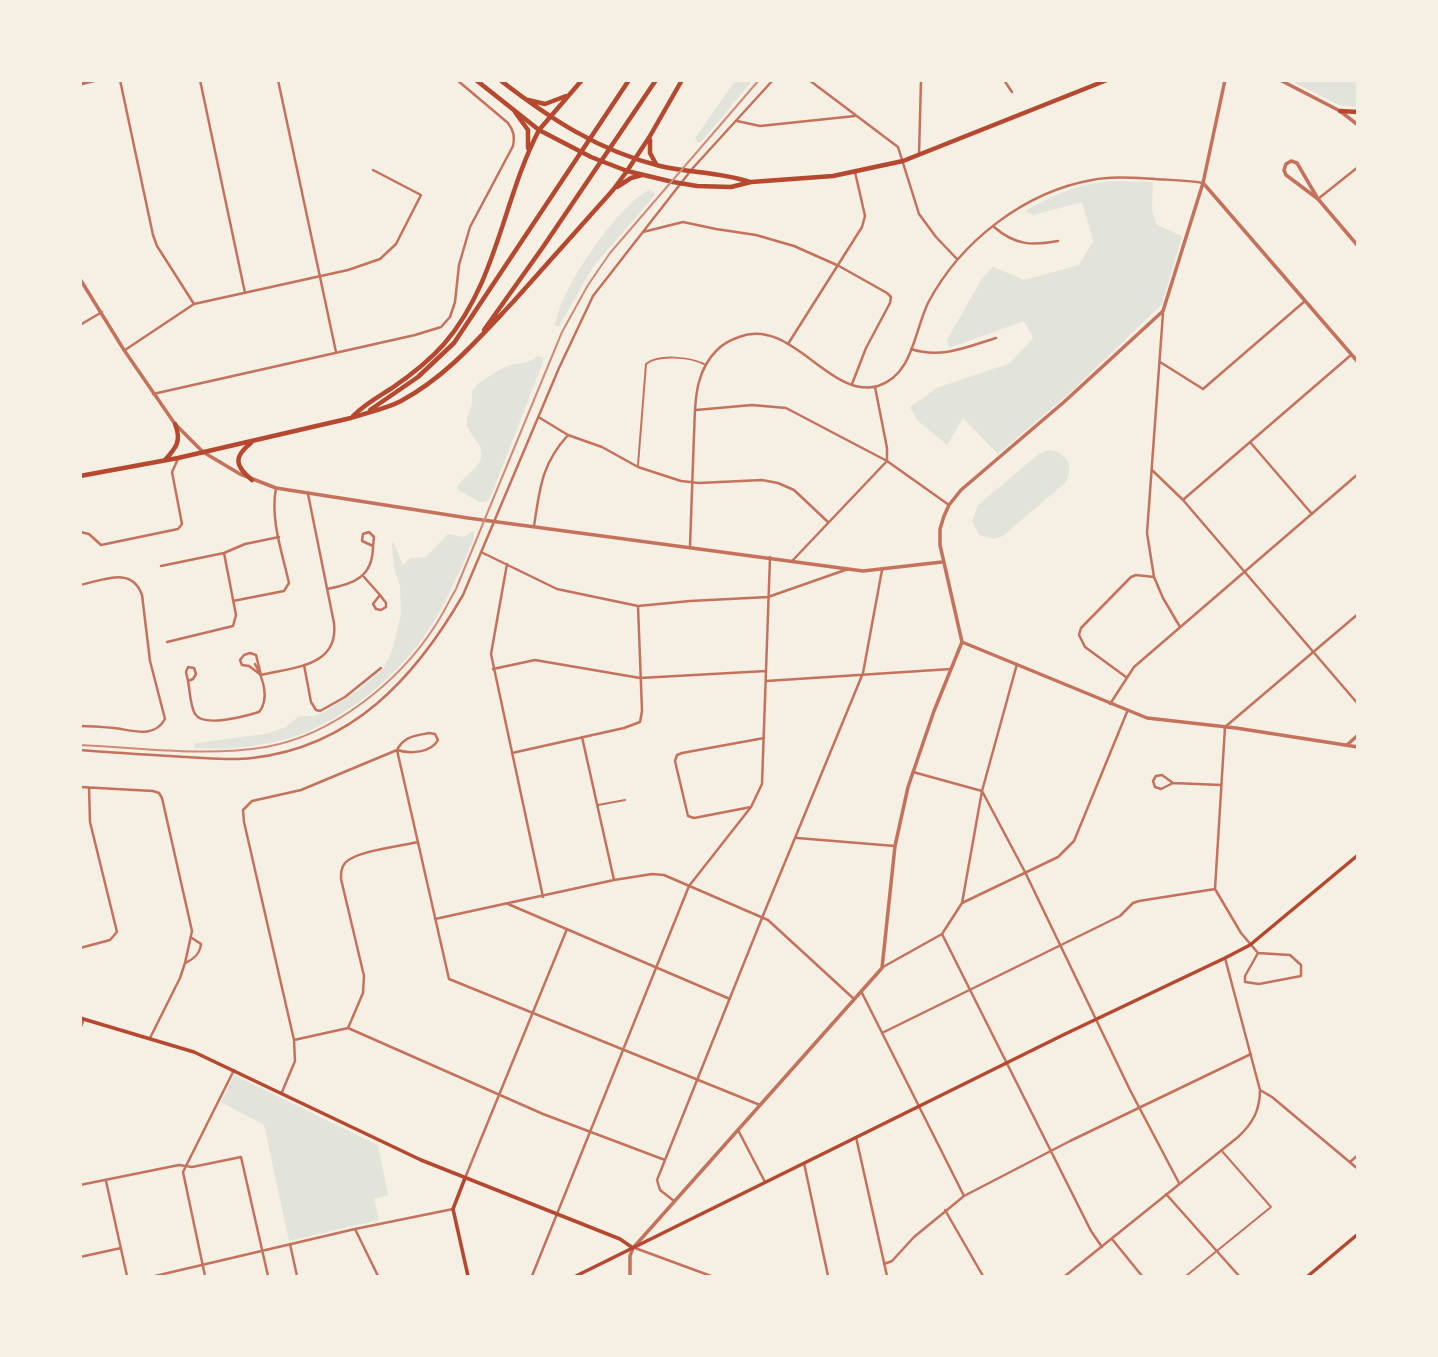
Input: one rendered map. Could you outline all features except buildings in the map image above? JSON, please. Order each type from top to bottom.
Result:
[{"type":"main road","points":[[476,80],[540,130],[592,157],[645,176],[697,186],[732,187],[751,182],[800,180],[855,172],[903,161],[1107,80]]},
{"type":"main road","points":[[500,80],[549,117],[599,144],[657,165],[734,176],[751,182]]},
{"type":"main road","points":[[351,418],[365,404],[404,380],[432,357],[462,320],[486,274],[525,160],[540,130],[582,80]]},
{"type":"main road","points":[[369,411],[418,377],[454,343],[629,80]]},
{"type":"main road","points":[[458,359],[496,313],[656,80]]},
{"type":"main road","points":[[80,476],[178,458],[351,418],[386,408],[421,390],[458,359],[613,190],[636,159],[682,80]]},
{"type":"main road","points":[[524,99],[550,103],[570,93]]},
{"type":"main road","points":[[515,111],[528,130],[525,160]]},
{"type":"main road","points":[[1340,111],[1357,112]]},
{"type":"main road","points":[[650,136],[650,153],[657,165]]},
{"type":"main road","points":[[613,190],[631,178],[645,176]]},
{"type":"main road","points":[[165,460],[179,441],[175,424]]},
{"type":"main road","points":[[252,480],[243,472],[238,460],[243,449],[254,440]]},
{"type":"main road","points":[[576,1276],[920,1105],[1226,958],[1250,945],[1357,855]]},
{"type":"main road","points":[[82,1018],[194,1052],[421,1160],[620,1239],[634,1248]]},
{"type":"main road","points":[[465,1178],[453,1209],[468,1276]]},
{"type":"main road","points":[[1308,1276],[1357,1234]]},
{"type":"street","points":[[80,84],[96,80]]},
{"type":"street","points":[[120,80],[153,235],[157,246],[194,304]]},
{"type":"street","points":[[200,80],[245,293]]},
{"type":"street","points":[[278,80],[336,352]]},
{"type":"street","points":[[153,394],[433,331],[447,321],[453,310],[459,265],[470,227],[514,140],[512,128],[508,123],[457,80]]},
{"type":"street","points":[[80,750],[211,759],[250,758],[290,751],[328,737],[361,716],[392,690],[421,661],[463,595],[559,368],[593,296],[692,169],[773,80]]},
{"type":"street","points":[[810,80],[898,147],[919,214],[957,259]]},
{"type":"street","points":[[919,155],[921,80]]},
{"type":"street","points":[[1003,80],[1012,92]]},
{"type":"street","points":[[1180,627],[1154,577],[1146,533],[1163,312],[1203,183],[1224,80]]},
{"type":"street","points":[[1279,80],[1340,111],[1357,125]]},
{"type":"street","points":[[737,121],[760,126],[856,116]]},
{"type":"street","points":[[1318,199],[1286,175],[1286,164],[1291,161],[1297,163],[1318,199],[1357,246]]},
{"type":"street","points":[[1318,199],[1357,167]]},
{"type":"street","points":[[124,350],[194,304],[370,264],[389,252],[421,195],[373,170]]},
{"type":"street","points":[[788,344],[839,266],[864,220],[855,172]]},
{"type":"street","points":[[690,547],[699,382],[705,365],[722,345],[744,335],[769,335],[852,384],[875,387],[896,376],[904,367],[928,304],[957,259],[1009,214],[1055,190],[1093,179],[1203,183],[1357,362]]},
{"type":"street","points":[[643,232],[683,222],[757,235],[794,246],[839,266],[887,293],[891,297],[852,384]]},
{"type":"street","points":[[994,227],[1020,244],[1058,241]]},
{"type":"street","points":[[80,279],[124,350],[175,424],[203,452],[252,480],[276,488],[468,518],[848,569],[882,570],[942,562]]},
{"type":"street","points":[[1160,362],[1203,389],[1305,301]]},
{"type":"street","points":[[80,325],[102,312]]},
{"type":"street","points":[[882,968],[895,846],[913,772],[962,642],[942,562],[940,529],[949,505],[967,484],[1064,402],[1163,312]]},
{"type":"street","points":[[911,349],[945,354],[996,338]]},
{"type":"street","points":[[1183,500],[1351,355]]},
{"type":"street","points":[[793,560],[887,461],[875,387]]},
{"type":"street","points":[[696,410],[752,405],[786,408],[887,461],[949,505]]},
{"type":"street","points":[[540,418],[568,435],[603,447],[638,467],[673,479],[692,482],[762,480],[778,483],[794,489],[828,522]]},
{"type":"street","points":[[534,526],[546,464],[568,435]]},
{"type":"street","points":[[1250,442],[1312,514]]},
{"type":"street","points":[[80,532],[89,534],[101,545],[178,529],[182,524],[172,472],[178,458]]},
{"type":"street","points":[[1151,469],[1183,500],[1357,704]]},
{"type":"street","points":[[1110,704],[1134,667],[1357,474]]},
{"type":"street","points":[[233,601],[284,592],[288,588],[273,502],[276,488]]},
{"type":"street","points":[[188,681],[194,713],[198,718],[209,722],[259,712],[265,703],[261,675],[256,655],[244,655],[240,660],[242,665],[249,666],[261,675],[304,665],[319,660],[328,653],[333,642],[334,623],[308,494]]},
{"type":"street","points":[[161,566],[224,553],[246,544],[279,537]]},
{"type":"street","points":[[327,589],[351,584],[364,576],[369,568],[373,546]]},
{"type":"street","points":[[167,642],[233,626],[236,621],[224,553]]},
{"type":"street","points":[[483,553],[557,589],[638,606],[768,597],[848,569]]},
{"type":"street","points":[[532,1276],[689,886],[751,807],[762,784],[769,557]]},
{"type":"street","points":[[507,563],[492,642],[493,669],[543,897]]},
{"type":"street","points":[[674,1201],[657,1185],[665,1160],[863,673],[882,570]]},
{"type":"street","points":[[364,576],[380,595]]},
{"type":"street","points":[[80,585],[126,577],[139,586],[150,661],[165,719],[162,726],[145,732],[80,726]]},
{"type":"street","points":[[1126,677],[1089,650],[1079,635],[1081,628],[1131,577],[1154,577]]},
{"type":"street","points":[[512,753],[635,726],[640,722],[642,711],[638,606]]},
{"type":"street","points":[[1258,953],[1245,976],[1245,982],[1259,984],[1301,976],[1301,965],[1290,955],[1258,953],[1250,945],[1215,889],[1225,727],[1357,614]]},
{"type":"street","points":[[962,642],[1147,718],[1357,747]]},
{"type":"street","points":[[493,669],[536,660],[640,678],[766,671]]},
{"type":"street","points":[[255,664],[261,675]]},
{"type":"street","points":[[630,1276],[630,1256],[634,1248],[674,1201],[882,968],[942,933],[962,903],[982,791],[1017,664]]},
{"type":"street","points":[[304,665],[312,702],[316,710],[320,711],[345,697],[381,668]]},
{"type":"street","points":[[765,681],[951,669]]},
{"type":"street","points":[[962,903],[1058,857],[1074,841],[1127,712]]},
{"type":"street","points":[[282,1092],[295,1061],[294,1040],[243,810],[252,801],[301,790],[397,750],[406,738],[429,733],[435,734],[438,740],[430,748],[407,753],[397,750]]},
{"type":"street","points":[[1348,745],[1357,735]]},
{"type":"street","points":[[582,737],[614,880]]},
{"type":"street","points":[[751,807],[694,818],[688,816],[675,761],[677,755],[764,737]]},
{"type":"street","points":[[397,750],[449,979],[760,1105]]},
{"type":"street","points":[[913,772],[982,791],[1025,872],[1140,1109],[1180,1183]]},
{"type":"street","points":[[1173,783],[1162,775],[1156,776],[1153,781],[1155,787],[1161,789],[1173,783],[1221,785]]},
{"type":"street","points":[[80,787],[159,793],[192,938],[180,978],[150,1038]]},
{"type":"street","points":[[80,948],[110,940],[117,932],[90,822],[89,788]]},
{"type":"street","points":[[796,838],[895,846]]},
{"type":"street","points":[[348,1028],[364,985],[341,879],[343,867],[351,858],[419,842]]},
{"type":"street","points":[[435,919],[614,880],[652,874],[664,875],[768,920],[854,999]]},
{"type":"street","points":[[882,1033],[1120,916],[1133,903],[1215,889]]},
{"type":"street","points":[[507,904],[730,999]]},
{"type":"street","points":[[465,1178],[567,929]]},
{"type":"street","points":[[942,933],[1091,1231],[1102,1247]]},
{"type":"street","points":[[185,963],[193,959],[200,950],[201,944],[192,938]]},
{"type":"street","points":[[1065,1276],[1221,1150],[1250,1125],[1258,1110],[1260,1090],[1226,958]]},
{"type":"street","points":[[861,991],[964,1196]]},
{"type":"street","points":[[80,1029],[82,1018]]},
{"type":"street","points":[[294,1040],[348,1028],[499,1095],[665,1160]]},
{"type":"street","points":[[884,1264],[892,1261],[914,1237],[964,1196],[1251,1054]]},
{"type":"street","points":[[205,1276],[183,1172],[234,1070]]},
{"type":"street","points":[[1260,1090],[1272,1097],[1357,1169]]},
{"type":"street","points":[[738,1130],[765,1182]]},
{"type":"street","points":[[856,1137],[887,1276]]},
{"type":"street","points":[[1350,1162],[1357,1155]]},
{"type":"street","points":[[80,1185],[179,1165],[192,1167],[241,1157],[268,1276]]},
{"type":"street","points":[[804,1163],[828,1276]]},
{"type":"street","points":[[106,1180],[127,1276]]},
{"type":"street","points":[[1166,1194],[1239,1276]]},
{"type":"street","points":[[155,1276],[453,1209]]},
{"type":"street","points":[[945,1210],[983,1276]]},
{"type":"street","points":[[655,1223],[658,1232],[663,1234]]},
{"type":"street","points":[[355,1229],[378,1276]]},
{"type":"street","points":[[1112,1239],[1142,1276]]},
{"type":"street","points":[[290,1244],[296,1276]]},
{"type":"street","points":[[80,1256],[121,1248]]},
{"type":"street","points":[[634,1248],[702,1275],[711,1276]]},
{"type":"lane","points":[[638,467],[642,384],[646,364],[658,359],[690,360],[705,365]]},
{"type":"lane","points":[[597,805],[625,800]]},
{"type":"lane","points":[[1186,1276],[1270,1207],[1221,1150]]},
{"type":"shaded area","points":[[735,81],[752,81],[698,143],[695,138]]},
{"type":"shaded area","points":[[1291,81],[1357,81],[1357,107],[1339,105]]},
{"type":"shaded area","points":[[1113,181],[1153,182],[1152,211],[1157,225],[1182,236],[1162,304],[1072,391],[998,454],[963,418],[947,445],[917,420],[910,407],[937,388],[1010,363],[1033,338],[1024,321],[949,348],[947,340],[981,280],[993,267],[1025,280],[1079,265],[1093,241],[1082,202],[1034,215],[1025,211],[1067,191],[1089,184]]},
{"type":"shaded area","points":[[649,190],[655,195],[592,268],[559,327],[555,326],[567,292],[592,251],[621,213]]},
{"type":"shaded area","points":[[538,356],[543,358],[543,362],[491,496],[486,502],[479,502],[457,487],[476,466],[482,453],[467,424],[473,391],[482,381],[507,366],[527,362]]},
{"type":"shaded area","points":[[1055,451],[1068,461],[1069,471],[1065,483],[1003,536],[994,539],[979,535],[972,521],[978,505],[1040,453]]},
{"type":"shaded area","points":[[474,532],[474,538],[435,620],[407,658],[371,693],[329,721],[286,739],[241,747],[195,748],[196,743],[265,734],[286,727],[299,716],[323,713],[360,689],[383,669],[392,651],[401,614],[393,541],[403,565],[410,558],[426,557],[448,534],[464,537]]},
{"type":"shaded area","points":[[234,1075],[378,1145],[388,1195],[374,1199],[379,1220],[289,1241],[264,1125],[221,1102]]},
{"type":"railway","points":[[80,745],[197,752],[243,750],[291,741],[316,731],[362,703],[403,667],[435,626],[456,589],[562,332],[588,285],[610,253],[759,80]]}]
